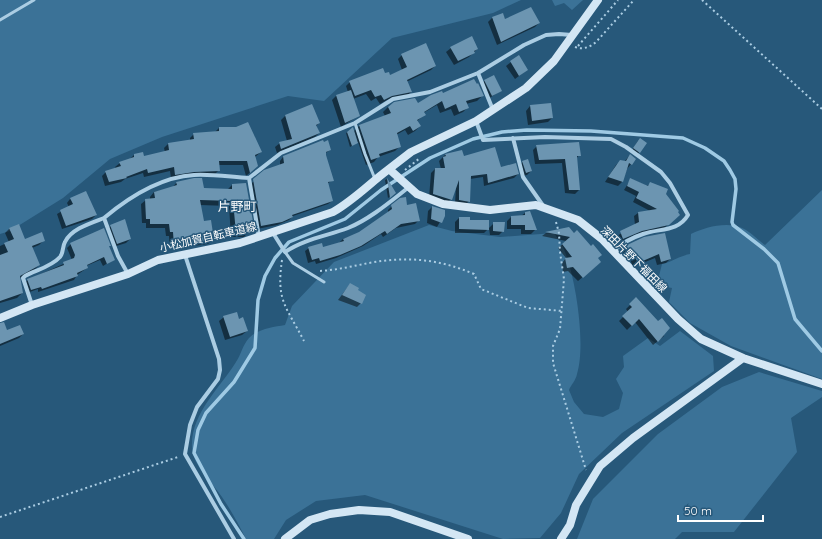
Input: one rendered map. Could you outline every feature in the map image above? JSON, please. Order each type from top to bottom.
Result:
[{"type":"main road","points":[[389,169],[410,152],[476,121],[526,88],[554,61],[598,0]]},
{"type":"main road","name":"深田片野下福田線","points":[[389,169],[417,194],[431,201],[459,207],[490,210],[536,205],[548,208],[578,220],[602,239],[678,319],[701,339],[743,358],[822,384]]},
{"type":"main road","name":"小松加賀自転車道線","points":[[0,318],[128,274],[158,260],[259,238],[333,212],[346,204],[389,169]]},
{"type":"main road","points":[[561,539],[570,524],[576,505],[600,466],[613,454],[743,358]]},
{"type":"main road","points":[[285,539],[310,520],[330,514],[359,510],[390,512],[468,539]]},
{"type":"street","points":[[32,306],[23,278],[57,260],[63,252],[65,242],[71,235],[82,227],[104,218],[149,188],[168,180],[194,175],[249,178],[281,153],[355,123],[393,99],[430,92],[478,73],[524,45],[546,35],[572,35]]},
{"type":"street","points":[[478,73],[493,110]]},
{"type":"street","points":[[476,121],[483,140],[513,138],[611,139],[626,147],[661,172],[670,183],[688,215],[685,220],[679,225],[668,229],[632,238],[622,243],[613,251]]},
{"type":"street","points":[[513,138],[522,177],[548,208]]},
{"type":"street","points":[[249,178],[259,238]]},
{"type":"street","points":[[273,233],[285,252],[296,245],[349,228],[372,214],[410,187]]},
{"type":"street","points":[[104,218],[118,256],[128,274]]},
{"type":"street","points":[[184,254],[219,359],[220,370],[218,379],[198,407],[190,425],[185,454],[234,539]]},
{"type":"lane","points":[[0,20],[34,0]]},
{"type":"lane","points":[[355,123],[375,179]]},
{"type":"lane","points":[[285,252],[293,263],[324,282]]},
{"type":"path","points":[[574,51],[618,0]]},
{"type":"path","points":[[566,44],[576,48],[589,47],[596,42],[634,0]]},
{"type":"path","points":[[702,0],[822,110]]},
{"type":"path","points":[[397,176],[418,161],[424,154]]},
{"type":"path","points":[[548,208],[559,233],[564,280],[563,311],[560,329],[553,346],[552,364],[589,482]]},
{"type":"path","points":[[285,252],[279,286],[281,297],[304,341]]},
{"type":"path","points":[[301,268],[328,270],[379,262],[413,259],[435,261],[474,274],[481,289],[528,308],[563,311]]},
{"type":"path","points":[[0,517],[185,454]]},
{"type":"shaded area","points":[[0,0],[521,0],[493,13],[392,38],[324,101],[288,96],[162,137],[110,159],[63,198],[10,231],[0,234]]},
{"type":"shaded area","points":[[552,0],[583,0],[572,10],[564,3],[555,6]]},
{"type":"shaded area","points":[[822,190],[822,379],[731,346],[690,323],[669,302],[672,288],[662,286],[659,276],[662,264],[690,254],[691,234],[709,227],[730,225],[745,230],[765,245]]},
{"type":"shaded area","points":[[429,225],[452,231],[500,237],[554,233],[564,249],[576,295],[580,330],[580,362],[575,380],[569,390],[574,402],[584,414],[603,417],[619,409],[623,393],[616,379],[624,367],[623,356],[648,338],[660,346],[680,331],[713,356],[714,371],[622,433],[579,474],[561,513],[540,538],[503,539],[365,495],[316,501],[286,520],[274,539],[246,539],[229,507],[199,467],[193,455],[193,436],[196,424],[207,402],[236,362],[249,338],[261,330],[285,325],[292,306],[334,262]]},
{"type":"shaded area","points":[[759,372],[822,391],[822,397],[791,418],[797,452],[734,532],[682,532],[675,539],[577,539],[593,499],[658,434],[722,387]]},
{"type":"building","points":[[531,7],[540,23],[501,42],[492,17],[503,13],[505,19]]},
{"type":"building","points":[[472,36],[478,49],[474,51],[475,53],[458,61],[450,47]]},
{"type":"building","points":[[426,43],[436,66],[407,80],[412,92],[392,96],[384,100],[381,95],[375,97],[371,90],[355,96],[349,81],[383,68],[385,73],[389,72],[390,75],[407,67],[401,54]]},
{"type":"building","points":[[519,55],[528,70],[519,76],[510,61]]},
{"type":"building","points":[[494,75],[502,91],[492,96],[484,80]]},
{"type":"building","points":[[474,79],[477,84],[478,83],[484,96],[466,101],[469,108],[459,112],[456,104],[445,109],[442,101],[424,112],[426,115],[417,120],[421,126],[413,131],[410,126],[397,133],[401,147],[379,154],[380,157],[371,160],[359,125],[391,113],[388,107],[394,102],[415,98],[418,103],[431,95],[442,91],[443,93]]},
{"type":"building","points":[[351,90],[360,116],[345,123],[336,95]]},
{"type":"building","points":[[551,103],[553,118],[532,121],[530,105]]},
{"type":"building","points":[[312,104],[320,123],[316,125],[320,133],[281,149],[279,142],[292,139],[285,115]]},
{"type":"building","points":[[248,122],[262,152],[255,155],[258,166],[250,173],[247,161],[219,161],[220,171],[194,172],[175,175],[174,167],[148,173],[147,169],[126,177],[127,178],[109,182],[105,171],[121,166],[119,162],[134,157],[134,154],[143,152],[144,156],[169,150],[168,143],[194,139],[193,133],[219,131],[219,127],[236,127]]},
{"type":"building","points":[[353,127],[358,143],[352,146],[347,132]]},
{"type":"building","points":[[640,138],[647,143],[640,153],[633,148]]},
{"type":"building","points":[[323,140],[324,142],[328,140],[331,150],[326,152],[326,155],[334,181],[328,182],[333,201],[292,215],[293,217],[282,222],[261,226],[253,179],[264,170],[284,163],[283,156]]},
{"type":"building","points":[[579,142],[581,156],[577,156],[580,190],[569,190],[565,159],[539,160],[536,145]]},
{"type":"building","points":[[495,147],[501,167],[516,163],[519,174],[488,183],[487,174],[471,176],[470,202],[459,200],[459,180],[452,200],[433,194],[435,168],[445,168],[443,157],[446,156],[445,154],[462,150],[464,156]]},
{"type":"building","points":[[630,154],[636,159],[632,165],[629,163],[623,182],[608,177],[620,160],[626,161]]},
{"type":"building","points":[[528,159],[532,171],[526,173],[522,161]]},
{"type":"building","points":[[194,178],[202,178],[204,188],[232,189],[232,184],[246,183],[254,227],[250,228],[250,232],[236,233],[233,201],[200,200],[204,221],[211,220],[214,240],[174,246],[173,232],[170,232],[169,224],[150,224],[150,219],[146,219],[145,199],[155,198],[154,192],[177,185],[176,182]]},
{"type":"building","points":[[387,178],[396,193],[390,198]]},
{"type":"building","points":[[630,178],[648,186],[650,182],[668,189],[666,194],[679,211],[678,212],[680,215],[669,225],[642,231],[623,239],[620,231],[639,222],[638,212],[657,209],[636,198],[639,192],[627,186]]},
{"type":"building","points":[[86,191],[97,215],[66,226],[60,210],[73,204],[70,198]]},
{"type":"building","points":[[406,197],[407,205],[416,203],[420,221],[401,224],[387,234],[385,231],[361,246],[340,255],[320,261],[319,258],[312,260],[308,247],[322,243],[323,247],[344,241],[343,239],[359,232],[392,209],[391,205],[400,198]]},
{"type":"building","points":[[432,206],[445,210],[445,216],[442,223],[431,219]]},
{"type":"building","points":[[530,211],[537,230],[525,230],[525,225],[511,225],[511,216],[525,215],[525,212]]},
{"type":"building","points":[[459,217],[470,217],[470,220],[489,220],[489,230],[459,229]]},
{"type":"building","points":[[125,219],[131,239],[117,244],[110,225]]},
{"type":"building","points":[[493,222],[505,222],[504,232],[493,231]]},
{"type":"building","points":[[19,224],[25,239],[42,232],[45,241],[32,246],[40,265],[20,276],[23,293],[0,301],[0,255],[8,252],[4,243],[14,239],[9,228]]},
{"type":"building","points":[[569,227],[574,233],[577,230],[591,246],[593,244],[602,255],[598,258],[601,262],[583,278],[573,267],[567,268],[565,258],[572,257],[562,244],[570,237],[545,232]]},
{"type":"building","points":[[104,228],[115,260],[107,264],[104,257],[87,265],[88,268],[77,273],[78,276],[42,289],[41,287],[31,290],[27,279],[64,265],[63,262],[74,258],[75,255],[70,243]]},
{"type":"building","points":[[665,233],[671,259],[661,262],[659,254],[638,263],[634,255],[629,257],[625,246],[644,237]]},
{"type":"building","points":[[350,283],[359,288],[358,290],[366,295],[362,304],[342,295]]},
{"type":"building","points":[[636,297],[658,321],[662,318],[670,328],[658,342],[639,319],[632,326],[622,316],[632,307],[629,304]]},
{"type":"building","points":[[237,312],[239,319],[243,317],[248,331],[230,337],[223,316]]},
{"type":"building","points":[[4,322],[7,330],[20,325],[24,334],[0,344],[0,323]]},
{"type":"waterway","points":[[244,539],[221,504],[194,453],[198,430],[206,413],[234,382],[255,348],[258,300],[265,276],[275,258],[289,242],[345,219],[381,190],[430,158],[473,139],[502,132],[527,130],[591,131],[683,138],[705,148],[724,161],[735,179],[736,189],[732,222],[733,225],[764,249],[778,263],[795,319],[822,351]]},
{"type":"district","name":"片野町","points":[[237,206]]}]
